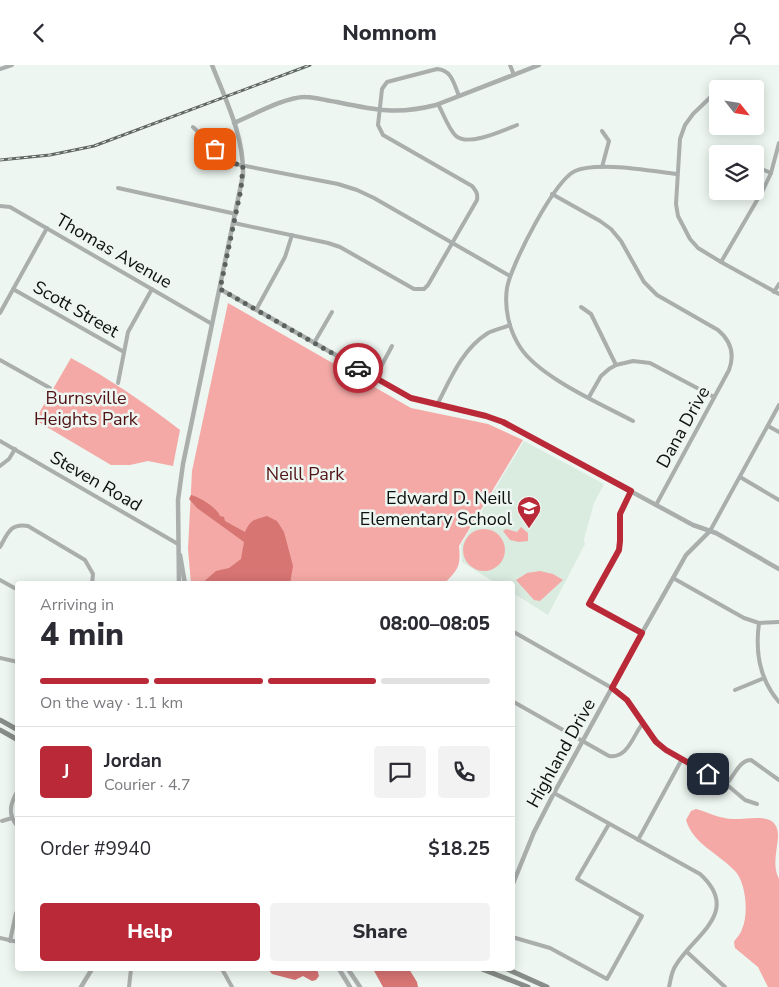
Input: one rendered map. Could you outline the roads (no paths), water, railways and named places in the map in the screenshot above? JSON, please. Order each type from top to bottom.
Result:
[{"type":"main road","points":[[0,720],[15,728]]},
{"type":"main road","points":[[0,730],[15,738]]},
{"type":"main road","points":[[487,971],[528,987]]},
{"type":"main road","points":[[511,971],[547,987]]},
{"type":"street","points":[[0,69],[12,65]]},
{"type":"street","points":[[179,581],[178,500],[183,464],[236,214],[243,165],[242,147],[212,65]]},
{"type":"street","points":[[510,65],[514,75]]},
{"type":"street","points":[[234,123],[292,98],[306,97],[379,110],[398,112],[418,110],[438,105],[538,65]]},
{"type":"street","points":[[234,223],[340,247],[418,290],[424,289],[477,200],[476,190],[383,135],[378,125],[382,89],[387,82],[436,69],[444,69],[449,74],[459,97]]},
{"type":"street","points":[[709,98],[692,114],[685,125],[680,139],[676,204],[683,227],[698,248],[721,263],[777,293],[779,284]]},
{"type":"street","points":[[438,105],[454,134],[460,138],[482,139],[517,125]]},
{"type":"street","points":[[193,127],[227,161],[338,184],[357,190],[510,276]]},
{"type":"street","points":[[602,131],[609,141],[602,167]]},
{"type":"street","points":[[721,263],[763,190],[771,173],[779,143]]},
{"type":"street","points":[[633,421],[548,375],[534,364],[520,347],[510,325],[506,301],[510,276],[517,259],[552,195],[562,181],[573,172],[587,167],[602,167],[677,174]]},
{"type":"street","points":[[764,170],[771,173]]},
{"type":"street","points":[[118,188],[236,214]]},
{"type":"street","name":"Dana Drive","points":[[552,195],[611,229],[621,241],[644,282],[656,295],[718,330],[726,337],[732,349],[732,362],[656,505]]},
{"type":"street","name":"Thomas Avenue","points":[[0,205],[10,207],[212,324]]},
{"type":"street","points":[[0,313],[47,228]]},
{"type":"street","points":[[256,310],[285,257],[292,235]]},
{"type":"street","name":"Scott Street","points":[[14,289],[124,352]]},
{"type":"street","points":[[118,383],[128,331],[152,289]]},
{"type":"street","points":[[220,289],[411,398],[486,416],[503,422],[693,525],[716,533],[779,569]]},
{"type":"street","points":[[582,307],[591,314],[616,365]]},
{"type":"street","points":[[314,343],[332,312]]},
{"type":"street","points":[[436,405],[462,359],[471,347],[488,333],[510,325]]},
{"type":"street","points":[[376,378],[392,346]]},
{"type":"street","points":[[0,360],[50,388]]},
{"type":"street","points":[[589,397],[601,376],[616,365],[633,361],[650,363],[714,397]]},
{"type":"street","name":"Highland Drive","points":[[515,879],[534,832],[554,793],[642,633],[686,555],[710,531],[779,405]]},
{"type":"street","points":[[768,426],[779,432]]},
{"type":"street","name":"Steven Road","points":[[0,441],[178,544]]},
{"type":"street","points":[[0,465],[9,459],[14,449]]},
{"type":"street","points":[[740,477],[779,500]]},
{"type":"street","points":[[631,491],[620,514],[619,550],[589,604],[642,633]]},
{"type":"street","points":[[0,547],[14,527],[19,525],[28,526],[85,560],[92,574],[92,581]]},
{"type":"street","points":[[178,544],[184,581]]},
{"type":"street","points":[[673,578],[744,618],[759,623],[779,622]]},
{"type":"street","points":[[0,580],[15,588]]},
{"type":"street","points":[[759,623],[757,650],[764,678],[779,701]]},
{"type":"street","points":[[515,633],[612,688],[627,700],[656,742],[666,750],[726,784],[745,800],[757,805]]},
{"type":"street","points":[[0,658],[15,661]]},
{"type":"street","points":[[735,689],[764,678]]},
{"type":"street","points":[[515,703],[609,756],[620,755],[626,750],[643,723]]},
{"type":"street","points":[[638,840],[682,759]]},
{"type":"street","points":[[726,784],[735,775],[742,763],[747,760],[751,760],[779,780]]},
{"type":"street","points":[[554,793],[700,874],[713,890],[716,905],[713,920],[677,963],[672,973],[670,987]]},
{"type":"street","points":[[15,796],[10,809],[15,822]]},
{"type":"street","points":[[2,821],[12,818]]},
{"type":"street","points":[[515,938],[550,948],[606,979],[642,916],[578,879],[609,824]]},
{"type":"street","points":[[10,941],[15,918]]},
{"type":"street","points":[[0,938],[15,942]]},
{"type":"street","points":[[686,952],[725,987]]},
{"type":"street","points":[[82,987],[91,971]]},
{"type":"street","points":[[129,987],[131,971]]},
{"type":"street","points":[[223,971],[232,987]]},
{"type":"street","points":[[340,971],[350,987]]},
{"type":"street","points":[[349,971],[360,987]]},
{"type":"railway","points":[[0,160],[50,155],[94,146],[310,65]]},
{"type":"place","name":"Edward D. Neill Elementary School","points":[[529,529]]},
{"type":"park label","name":"Burnsville Heights Park","points":[[86,408]]},
{"type":"park label","name":"Neill Park","points":[[305,474]]}]
